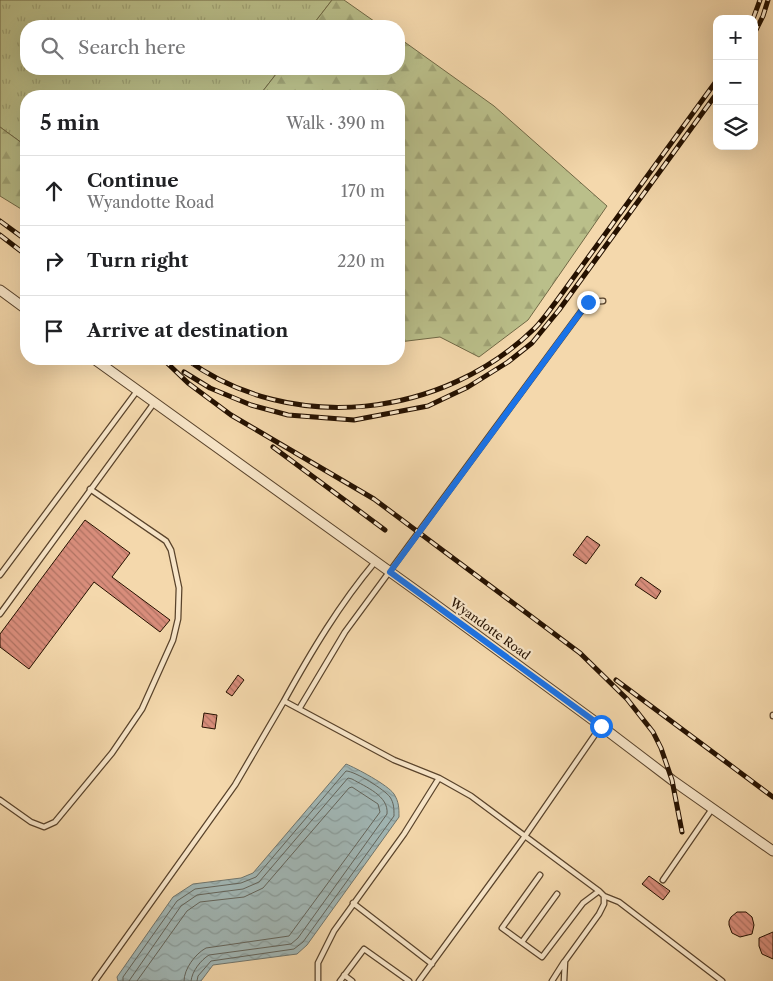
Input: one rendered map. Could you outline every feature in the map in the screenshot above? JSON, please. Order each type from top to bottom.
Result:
[{"type":"street","points":[[0,290],[20,305]]},
{"type":"street","name":"Wyandotte Road","points":[[102,365],[390,572],[672,780],[773,851]]},
{"type":"lane","points":[[299,710],[345,632],[588,302],[603,301]]},
{"type":"lane","points":[[0,575],[137,391]]},
{"type":"lane","points":[[0,614],[154,403]]},
{"type":"lane","points":[[0,800],[31,822],[44,827],[54,822],[112,753],[137,716],[162,668],[173,640],[178,619],[179,588],[171,550],[166,541],[90,489]]},
{"type":"lane","points":[[94,981],[235,786],[317,642],[354,587],[376,562]]},
{"type":"lane","points":[[284,702],[394,760],[439,778],[470,796],[604,896],[619,902],[722,981]]},
{"type":"lane","points":[[420,981],[525,836],[601,726]]},
{"type":"lane","points":[[318,981],[318,963],[334,931],[404,834],[439,778]]},
{"type":"lane","points":[[663,880],[713,808]]},
{"type":"lane","points":[[540,875],[502,928],[542,957],[582,904],[599,891]]},
{"type":"lane","points":[[522,942],[557,894]]},
{"type":"lane","points":[[552,981],[599,914],[604,904],[604,896]]},
{"type":"lane","points":[[354,904],[432,964]]},
{"type":"lane","points":[[340,981],[364,949],[409,981]]},
{"type":"lane","points":[[564,981],[565,961]]},
{"type":"lane","points":[[344,975],[352,981]]},
{"type":"green space","points":[[0,0],[332,0],[317,20],[20,20],[20,75],[275,75],[264,90],[20,90],[20,142],[0,127]]},
{"type":"green space","points":[[332,0],[344,0],[372,20],[317,20]]},
{"type":"green space","points":[[405,42],[494,106],[607,206],[528,320],[479,357],[440,337],[405,341],[405,90],[264,90],[275,75],[405,75]]},
{"type":"green space","points":[[0,127],[20,142],[20,208],[0,196]]},
{"type":"water","points":[[346,764],[372,777],[391,790],[398,802],[399,817],[307,945],[297,954],[213,965],[201,981],[118,981],[117,977],[173,897],[193,884],[241,878],[253,873]]},
{"type":"building","points":[[85,520],[130,553],[112,577],[170,620],[160,632],[94,582],[29,669],[0,647],[0,634]]},
{"type":"building","points":[[587,536],[600,545],[586,564],[573,555]]},
{"type":"building","points":[[641,577],[661,591],[656,599],[635,585]]},
{"type":"building","points":[[238,675],[244,680],[232,696],[226,692]]},
{"type":"building","points":[[204,713],[217,715],[215,729],[202,727]]},
{"type":"building","points":[[649,876],[670,891],[663,900],[642,884]]},
{"type":"building","points":[[737,912],[746,912],[752,917],[754,925],[752,934],[740,937],[732,933],[729,921]]},
{"type":"building","points":[[773,932],[773,959],[762,954],[759,938]]},
{"type":"railway","points":[[754,15],[760,0]]},
{"type":"railway","points":[[758,26],[768,0]]},
{"type":"railway","points":[[196,365],[227,383],[272,399],[318,407],[365,406],[412,398],[456,382],[498,358],[538,325],[713,86]]},
{"type":"railway","points":[[184,372],[210,388],[251,405],[288,415],[354,420],[428,406],[468,387],[508,362],[532,343],[559,310],[713,98]]},
{"type":"railway","points":[[0,221],[20,236]]},
{"type":"railway","points":[[0,235],[20,250]]},
{"type":"railway","points":[[169,365],[188,383],[231,415],[374,499],[580,653],[627,699],[653,732],[661,748],[672,780],[682,832]]},
{"type":"railway","points":[[273,447],[385,530]]},
{"type":"railway","points":[[616,680],[773,797]]},
{"type":"route","points":[[588,302],[390,572],[601,726]]}]
